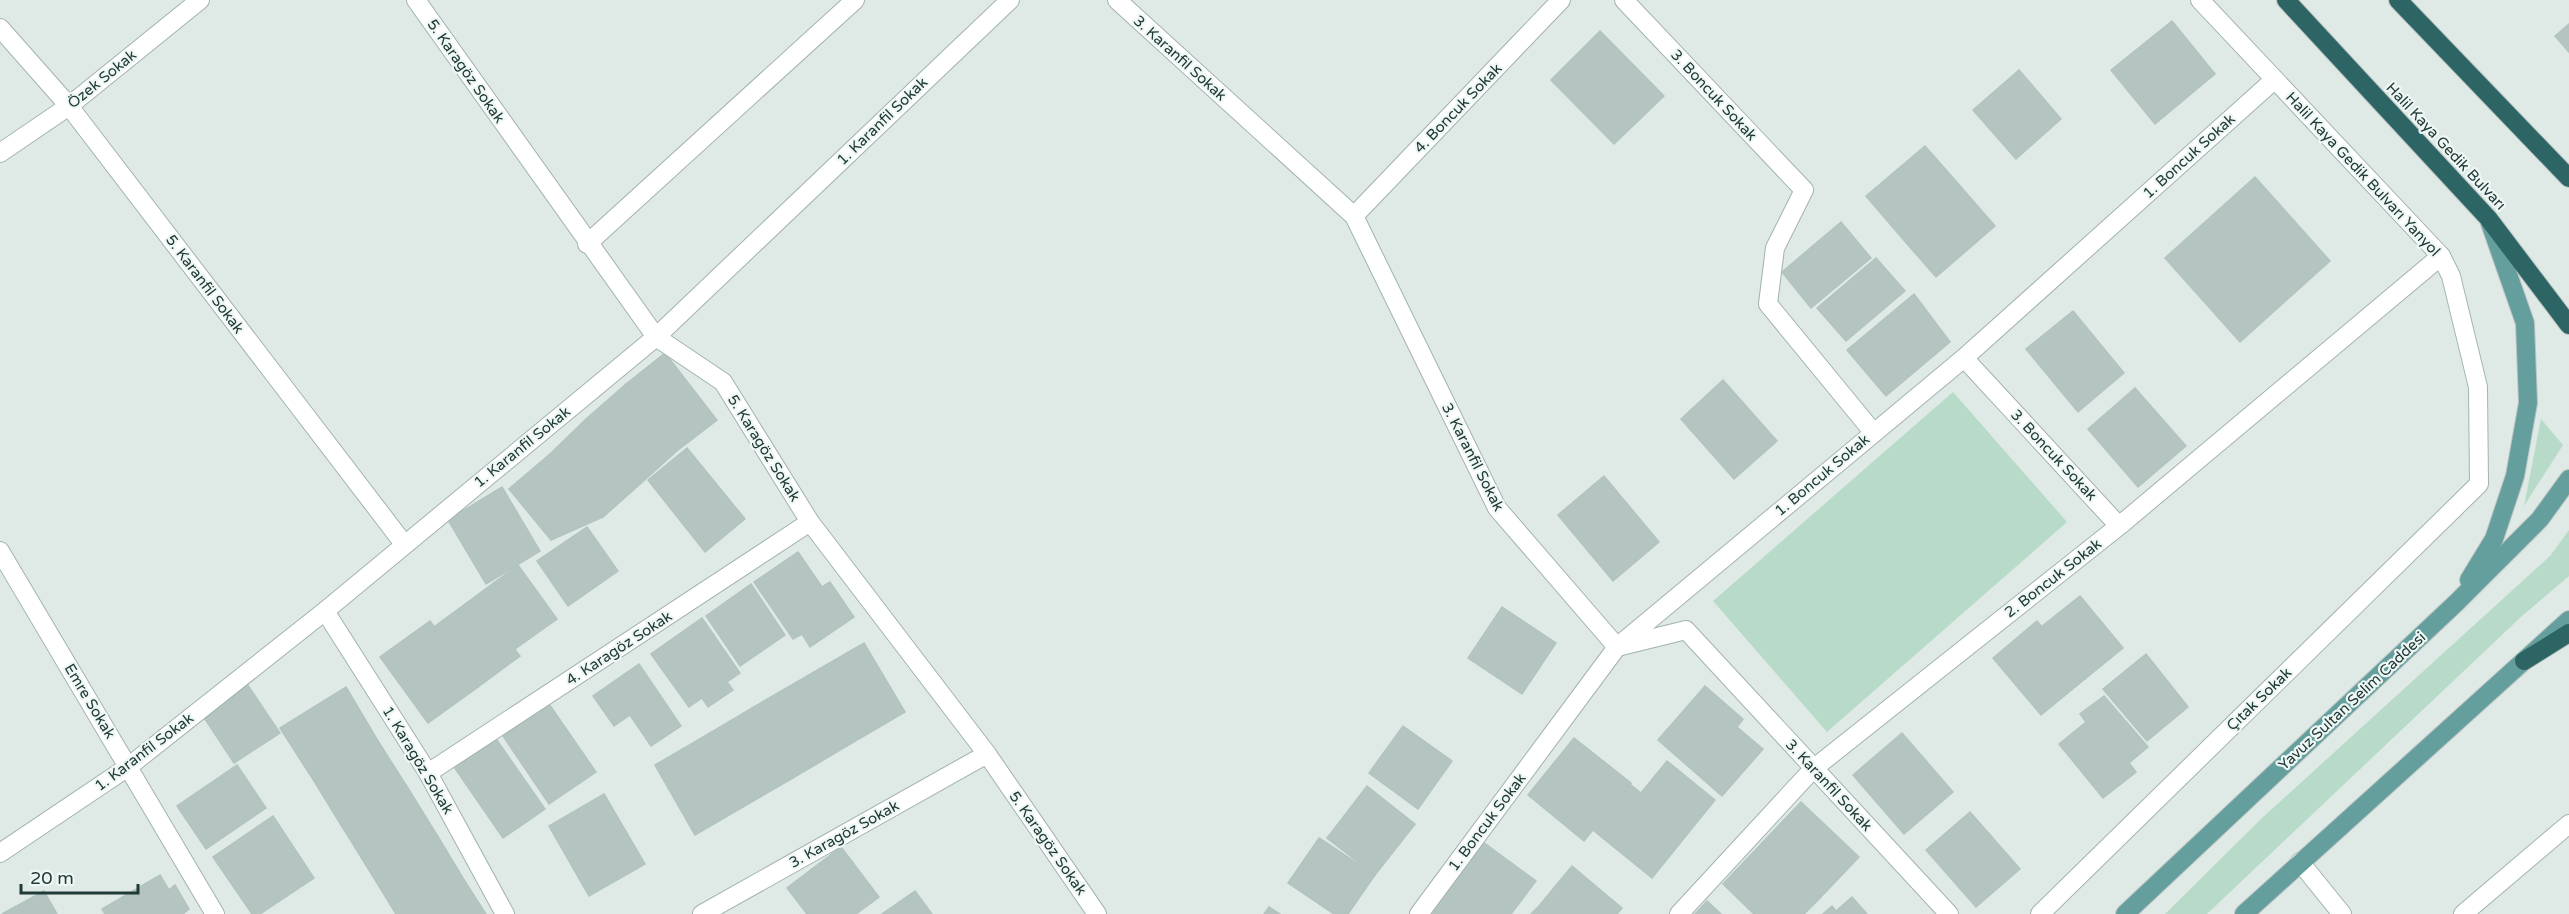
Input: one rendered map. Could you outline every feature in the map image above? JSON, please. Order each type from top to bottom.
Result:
[{"type":"highway","name":"Halil Kaya Gedik Bulvarı","points":[[2286,0],[2488,218],[2569,325]]},
{"type":"highway","points":[[2398,0],[2569,178]]},
{"type":"highway","points":[[2524,661],[2569,633]]},
{"type":"main road","points":[[2456,603],[2494,539],[2515,476],[2528,403],[2525,323],[2488,218]]},
{"type":"main road","name":"Yavuz Sultan Selim Caddesi","points":[[2125,914],[2456,603],[2540,519],[2569,479]]},
{"type":"main road","points":[[2244,914],[2569,620]]},
{"type":"street","name":"Özek Sokak","points":[[0,153],[69,106],[200,0]]},
{"type":"street","name":"5. Karagöz Sokak","points":[[416,0],[656,337],[723,382],[810,522],[987,754],[1097,914]]},
{"type":"street","points":[[588,244],[855,0]]},
{"type":"street","name":"1. Karanfil Sokak","points":[[0,853],[128,766],[325,611],[656,337],[1010,0]]},
{"type":"street","name":"3. Karanfil Sokak","points":[[1117,0],[1354,216],[1497,508],[1617,647],[1686,630],[1949,914]]},
{"type":"street","name":"4. Boncuk Sokak","points":[[1354,216],[1561,0]]},
{"type":"street","name":"3. Boncuk Sokak","points":[[1624,0],[1804,190],[1775,248],[1767,304],[1873,432]]},
{"type":"street","name":"Halil Kaya Gedik Bulvarı Yanyol","points":[[2200,0],[2441,256],[2451,276],[2478,387],[2478,484]]},
{"type":"street","name":"5. Karanfil Sokak","points":[[0,28],[69,106],[404,544]]},
{"type":"street","name":"1. Boncuk Sokak","points":[[1419,914],[1617,647],[1964,358],[2274,80]]},
{"type":"street","name":"2. Boncuk Sokak","points":[[1679,914],[1813,769],[2119,526],[2441,256]]},
{"type":"street","name":"3. Boncuk Sokak","points":[[1964,358],[2119,526]]},
{"type":"street","name":"Çıtak Sokak","points":[[2040,914],[2478,484]]},
{"type":"street","name":"4. Karagöz Sokak","points":[[429,773],[810,522]]},
{"type":"street","name":"Emre Sokak","points":[[0,551],[215,914]]},
{"type":"street","name":"1. Karagöz Sokak","points":[[325,611],[429,773],[505,914]]},
{"type":"street","name":"3. Karagöz Sokak","points":[[702,914],[987,754]]},
{"type":"street","points":[[2463,914],[2569,824]]},
{"type":"street","points":[[2300,862],[2342,914]]},
{"type":"green space","points":[[1953,392],[2067,522],[1827,732],[1713,601]]},
{"type":"green space","points":[[2541,419],[2563,445],[2524,506]]},
{"type":"green space","points":[[2569,530],[2569,576],[2522,616],[2207,914],[2165,914],[2262,818],[2550,556]]},
{"type":"building","points":[[2172,21],[2215,74],[2155,124],[2111,70]]},
{"type":"building","points":[[2569,24],[2569,52],[2555,36]]},
{"type":"building","points":[[1600,31],[1664,96],[1614,144],[1551,80]]},
{"type":"building","points":[[2019,70],[2061,119],[2016,159],[1973,110]]},
{"type":"building","points":[[1925,146],[1961,187],[1902,238],[1866,196]]},
{"type":"building","points":[[2255,177],[2330,261],[2240,342],[2165,258]]},
{"type":"building","points":[[1961,187],[1995,226],[1936,277],[1902,238]]},
{"type":"building","points":[[1841,222],[1871,258],[1811,308],[1782,272]]},
{"type":"building","points":[[1876,258],[1905,291],[1846,341],[1817,308]]},
{"type":"building","points":[[1914,294],[1950,342],[1886,396],[1847,350]]},
{"type":"building","points":[[2073,311],[2124,373],[2078,412],[2026,349]]},
{"type":"building","points":[[665,353],[717,420],[678,450],[626,384]]},
{"type":"building","points":[[1723,380],[1777,441],[1734,479],[1681,419]]},
{"type":"building","points":[[626,384],[678,450],[638,486],[586,419]]},
{"type":"building","points":[[2135,388],[2186,446],[2138,487],[2088,429]]},
{"type":"building","points":[[586,419],[638,486],[603,517],[550,454]]},
{"type":"building","points":[[687,448],[745,519],[705,552],[648,480]]},
{"type":"building","points":[[550,454],[603,517],[551,540],[509,489]]},
{"type":"building","points":[[1604,476],[1659,542],[1613,581],[1558,515]]},
{"type":"building","points":[[502,487],[540,551],[486,584],[448,520]]},
{"type":"building","points":[[587,527],[618,571],[568,606],[537,561]]},
{"type":"building","points":[[798,552],[822,587],[830,582],[854,617],[810,647],[802,634],[793,639],[754,582]]},
{"type":"building","points":[[518,565],[557,619],[515,649],[476,596]]},
{"type":"building","points":[[751,584],[785,635],[740,666],[706,616]]},
{"type":"building","points":[[476,596],[520,656],[478,687],[434,627]]},
{"type":"building","points":[[2080,596],[2123,648],[2085,679],[2041,627]]},
{"type":"building","points":[[1502,607],[1556,643],[1522,694],[1468,658]]},
{"type":"building","points":[[702,618],[740,673],[727,682],[733,690],[708,707],[702,698],[689,707],[651,654]]},
{"type":"building","points":[[430,621],[478,687],[428,723],[380,657]]},
{"type":"building","points":[[2037,621],[2085,679],[2041,715],[1993,658]]},
{"type":"building","points":[[864,643],[905,712],[847,746],[807,676]]},
{"type":"building","points":[[2146,654],[2188,707],[2147,741],[2103,689]]},
{"type":"building","points":[[639,664],[681,726],[651,746],[630,715],[614,726],[593,696]]},
{"type":"building","points":[[807,676],[847,746],[793,778],[752,708]]},
{"type":"building","points":[[247,684],[280,733],[234,763],[201,713]]},
{"type":"building","points":[[1705,686],[1743,719],[1737,727],[1763,749],[1722,796],[1658,740]]},
{"type":"building","points":[[346,687],[378,741],[314,781],[280,728]]},
{"type":"building","points":[[2104,696],[2148,747],[2129,763],[2136,772],[2103,798],[2059,744],[2086,722],[2080,714]]},
{"type":"building","points":[[549,704],[596,772],[549,804],[503,736]]},
{"type":"building","points":[[752,708],[793,778],[743,807],[703,737]]},
{"type":"building","points":[[1403,726],[1452,761],[1418,809],[1369,773]]},
{"type":"building","points":[[1902,733],[1953,792],[1904,834],[1853,775]]},
{"type":"building","points":[[494,736],[545,809],[503,838],[452,764]]},
{"type":"building","points":[[703,737],[743,807],[695,835],[655,765]]},
{"type":"building","points":[[1574,738],[1631,783],[1584,841],[1528,795]]},
{"type":"building","points":[[378,741],[406,785],[341,825],[314,781]]},
{"type":"building","points":[[1667,761],[1715,800],[1689,832],[1641,793]]},
{"type":"building","points":[[237,765],[266,808],[206,849],[177,806]]},
{"type":"building","points":[[406,785],[437,835],[372,875],[341,825]]},
{"type":"building","points":[[1631,785],[1689,832],[1652,878],[1594,831]]},
{"type":"building","points":[[1367,786],[1415,824],[1375,875],[1327,838]]},
{"type":"building","points":[[604,794],[645,864],[589,896],[549,826]]},
{"type":"building","points":[[1801,802],[1859,857],[1820,898],[1762,843]]},
{"type":"building","points":[[1970,812],[2020,869],[1976,907],[1926,850]]},
{"type":"building","points":[[273,816],[314,878],[260,914],[252,914],[213,857]]},
{"type":"building","points":[[437,835],[466,883],[416,914],[396,914],[372,875]]},
{"type":"building","points":[[1319,838],[1375,875],[1348,914],[1334,914],[1288,883]]},
{"type":"building","points":[[1479,839],[1536,881],[1511,914],[1489,914],[1446,882]]},
{"type":"building","points":[[1762,843],[1820,898],[1804,914],[1754,914],[1723,884]]},
{"type":"building","points":[[841,847],[879,897],[856,914],[807,914],[787,888]]},
{"type":"building","points":[[1572,866],[1622,908],[1617,914],[1548,914],[1539,906]]},
{"type":"building","points":[[160,875],[169,890],[175,885],[189,909],[183,914],[105,914],[102,909]]},
{"type":"building","points":[[1446,882],[1489,914],[1422,914]]},
{"type":"building","points":[[466,883],[486,914],[416,914]]},
{"type":"building","points":[[44,891],[57,914],[2,914]]},
{"type":"building","points":[[915,891],[932,914],[882,914]]},
{"type":"building","points":[[1852,897],[1867,914],[1823,914],[1832,906],[1836,911]]},
{"type":"building","points":[[1707,901],[1721,914],[1695,914]]},
{"type":"building","points":[[1539,906],[1548,914],[1531,914]]},
{"type":"building","points":[[1269,907],[1280,914],[1264,914]]}]
